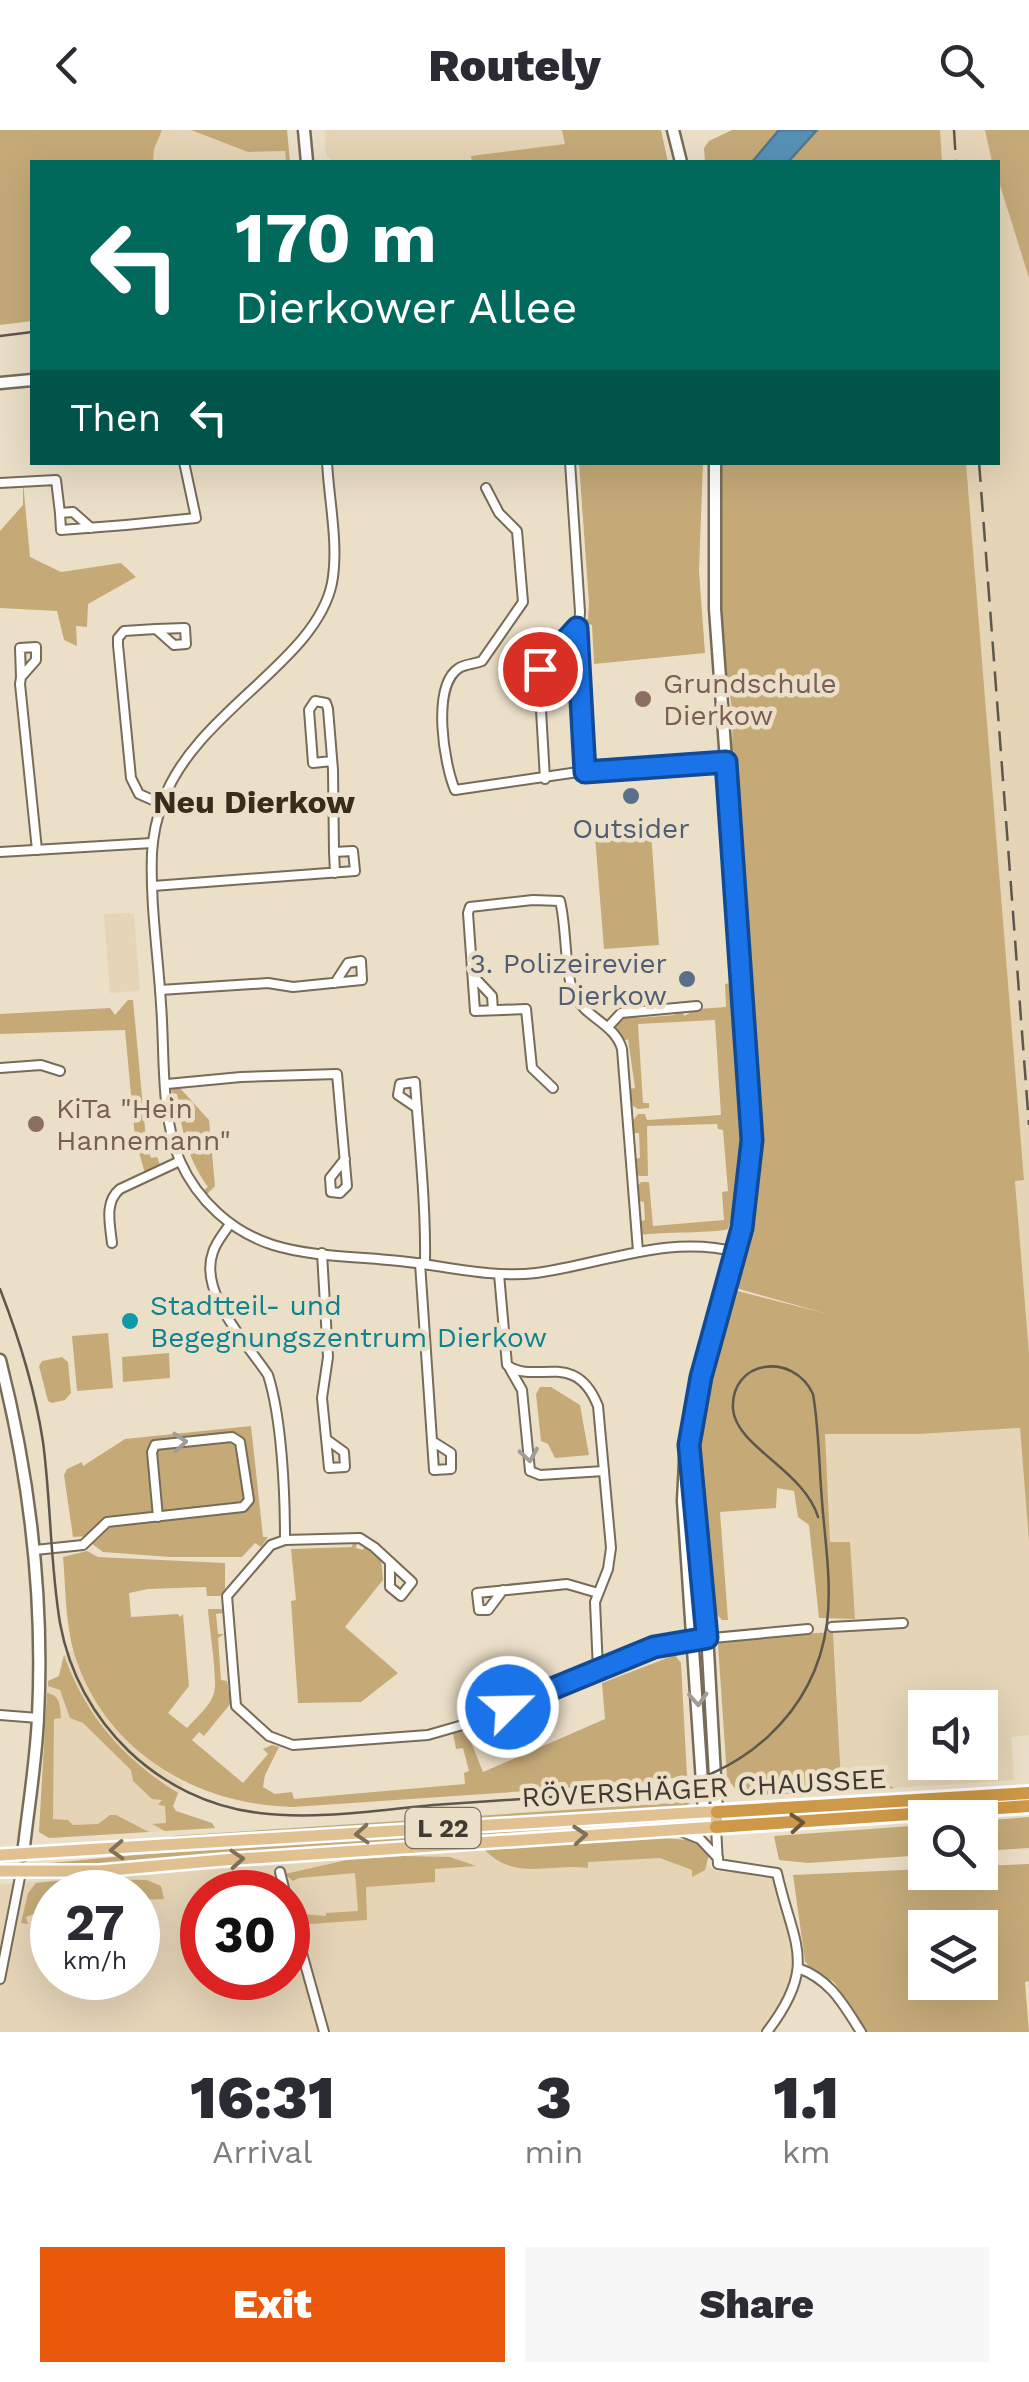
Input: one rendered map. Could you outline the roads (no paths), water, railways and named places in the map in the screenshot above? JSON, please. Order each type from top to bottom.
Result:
[{"type":"highway","name":"RÖVERSHÄGER CHAUSSEE","points":[[710,1812],[1029,1793]]},
{"type":"highway","name":"RÖVERSHÄGER CHAUSSEE","points":[[716,1827],[1029,1806]]},
{"type":"main road","points":[[304,130],[307,160]]},
{"type":"main road","points":[[674,130],[681,160]]},
{"type":"main road","points":[[0,383],[30,380]]},
{"type":"main road","points":[[715,465],[714,609],[752,1120],[748,1183],[737,1252],[686,1441],[683,1502],[701,1638],[710,1812],[716,1827]]},
{"type":"main road","points":[[0,1360],[23,1459],[36,1550],[38,1718],[21,1872]]},
{"type":"main road","name":"RÖVERSHÄGER CHAUSSEE","points":[[0,1855],[710,1812]]},
{"type":"main road","name":"RÖVERSHÄGER CHAUSSEE","points":[[0,1871],[99,1871],[716,1827]]},
{"type":"street","points":[[0,483],[56,480],[61,530],[196,518],[185,465]]},
{"type":"street","points":[[327,465],[334,572],[321,613],[300,640],[195,744],[175,773],[152,843],[171,1131],[180,1160],[200,1193],[230,1224],[275,1246],[500,1274],[551,1270],[684,1245],[737,1252]]},
{"type":"street","points":[[570,465],[585,772]]},
{"type":"street","points":[[486,488],[500,513],[517,531],[524,599],[482,661],[461,666],[449,678],[442,706],[447,770],[454,790],[585,772],[726,762]]},
{"type":"street","points":[[60,513],[73,512],[91,528]]},
{"type":"street","points":[[546,779],[539,676],[544,664],[577,628]]},
{"type":"street","points":[[156,629],[124,631],[118,646],[131,778],[139,794],[162,804]]},
{"type":"street","points":[[21,677],[37,850]]},
{"type":"street","points":[[332,762],[313,763],[309,710],[315,701],[326,703],[328,709],[332,762],[335,873]]},
{"type":"street","points":[[0,852],[152,843]]},
{"type":"street","points":[[152,886],[355,872],[353,850],[334,852]]},
{"type":"street","points":[[553,1088],[532,1068],[526,1010],[475,1011],[470,907],[556,899],[562,905],[574,993],[618,1037],[622,1049],[638,1251]]},
{"type":"street","points":[[472,976],[492,996],[493,1010]]},
{"type":"street","points":[[160,990],[268,983],[293,987],[335,982]]},
{"type":"street","points":[[608,1027],[621,1013],[697,1006]]},
{"type":"street","points":[[0,1068],[41,1065],[60,1071]]},
{"type":"street","points":[[167,1084],[337,1074],[344,1160]]},
{"type":"street","points":[[417,1108],[432,1440]]},
{"type":"street","points":[[112,1243],[112,1196],[180,1160]]},
{"type":"street","points":[[230,1224],[214,1250],[210,1269],[219,1304],[268,1374],[285,1540]]},
{"type":"street","points":[[322,1252],[328,1357],[322,1398],[326,1439]]},
{"type":"street","points":[[500,1274],[504,1360],[522,1390],[530,1470],[540,1474],[604,1471]]},
{"type":"street","points":[[510,1369],[561,1370],[589,1390],[598,1406],[611,1554],[594,1610],[598,1670]]},
{"type":"street","points":[[36,1550],[83,1545],[108,1522],[158,1517],[246,1505],[249,1500],[240,1442],[232,1438],[155,1445],[152,1452],[158,1517]]},
{"type":"street","points":[[390,1563],[360,1538],[285,1540],[268,1547],[229,1592],[226,1608],[233,1698],[244,1714],[276,1740],[293,1746],[428,1735],[473,1722],[654,1647],[701,1638],[808,1629]]},
{"type":"street","points":[[503,1590],[567,1584],[598,1593]]},
{"type":"street","points":[[832,1628],[902,1623]]},
{"type":"street","points":[[0,1715],[38,1718]]},
{"type":"street","points":[[716,1827],[718,1858]]},
{"type":"street","name":"RÖVERSHÄGER CHAUSSEE","points":[[672,1829],[700,1839],[724,1867],[777,1873],[798,1943],[798,1968]]},
{"type":"street","points":[[0,1978],[21,1872]]},
{"type":"street","points":[[767,2032],[788,2004],[798,1968],[823,1978],[861,2032]]},
{"type":"street","points":[[310,1982],[324,2032]]},
{"type":"water","points":[[779,130],[817,130],[790,160],[754,160]]},
{"type":"tram line","points":[[0,336],[30,332]]},
{"type":"tram line","points":[[0,1289],[26,1364],[40,1422],[57,1600],[70,1659],[85,1693],[129,1751],[157,1774],[222,1805],[281,1815],[346,1814],[653,1790],[716,1772],[744,1756],[790,1713],[820,1656],[827,1623],[828,1562],[813,1394],[792,1371],[778,1367],[752,1371],[741,1380],[735,1393],[733,1409],[737,1423],[799,1486],[818,1517]]},
{"type":"railway","points":[[954,130],[956,160]]},
{"type":"railway","points":[[979,465],[1029,1125]]},
{"type":"place","name":"Grundschule Dierkow","points":[[643,699]]},
{"type":"place","name":"Outsider","points":[[631,796]]},
{"type":"place","name":"3. Polizeirevier Dierkow","points":[[687,979]]},
{"type":"place","name":"KiTa \"Hein Hannemann\"","points":[[36,1124]]},
{"type":"place","name":"Stadtteil- und Begegnungszentrum Dierkow","points":[[130,1321]]},
{"type":"district","name":"Neu Dierkow","points":[[254,802]]}]
